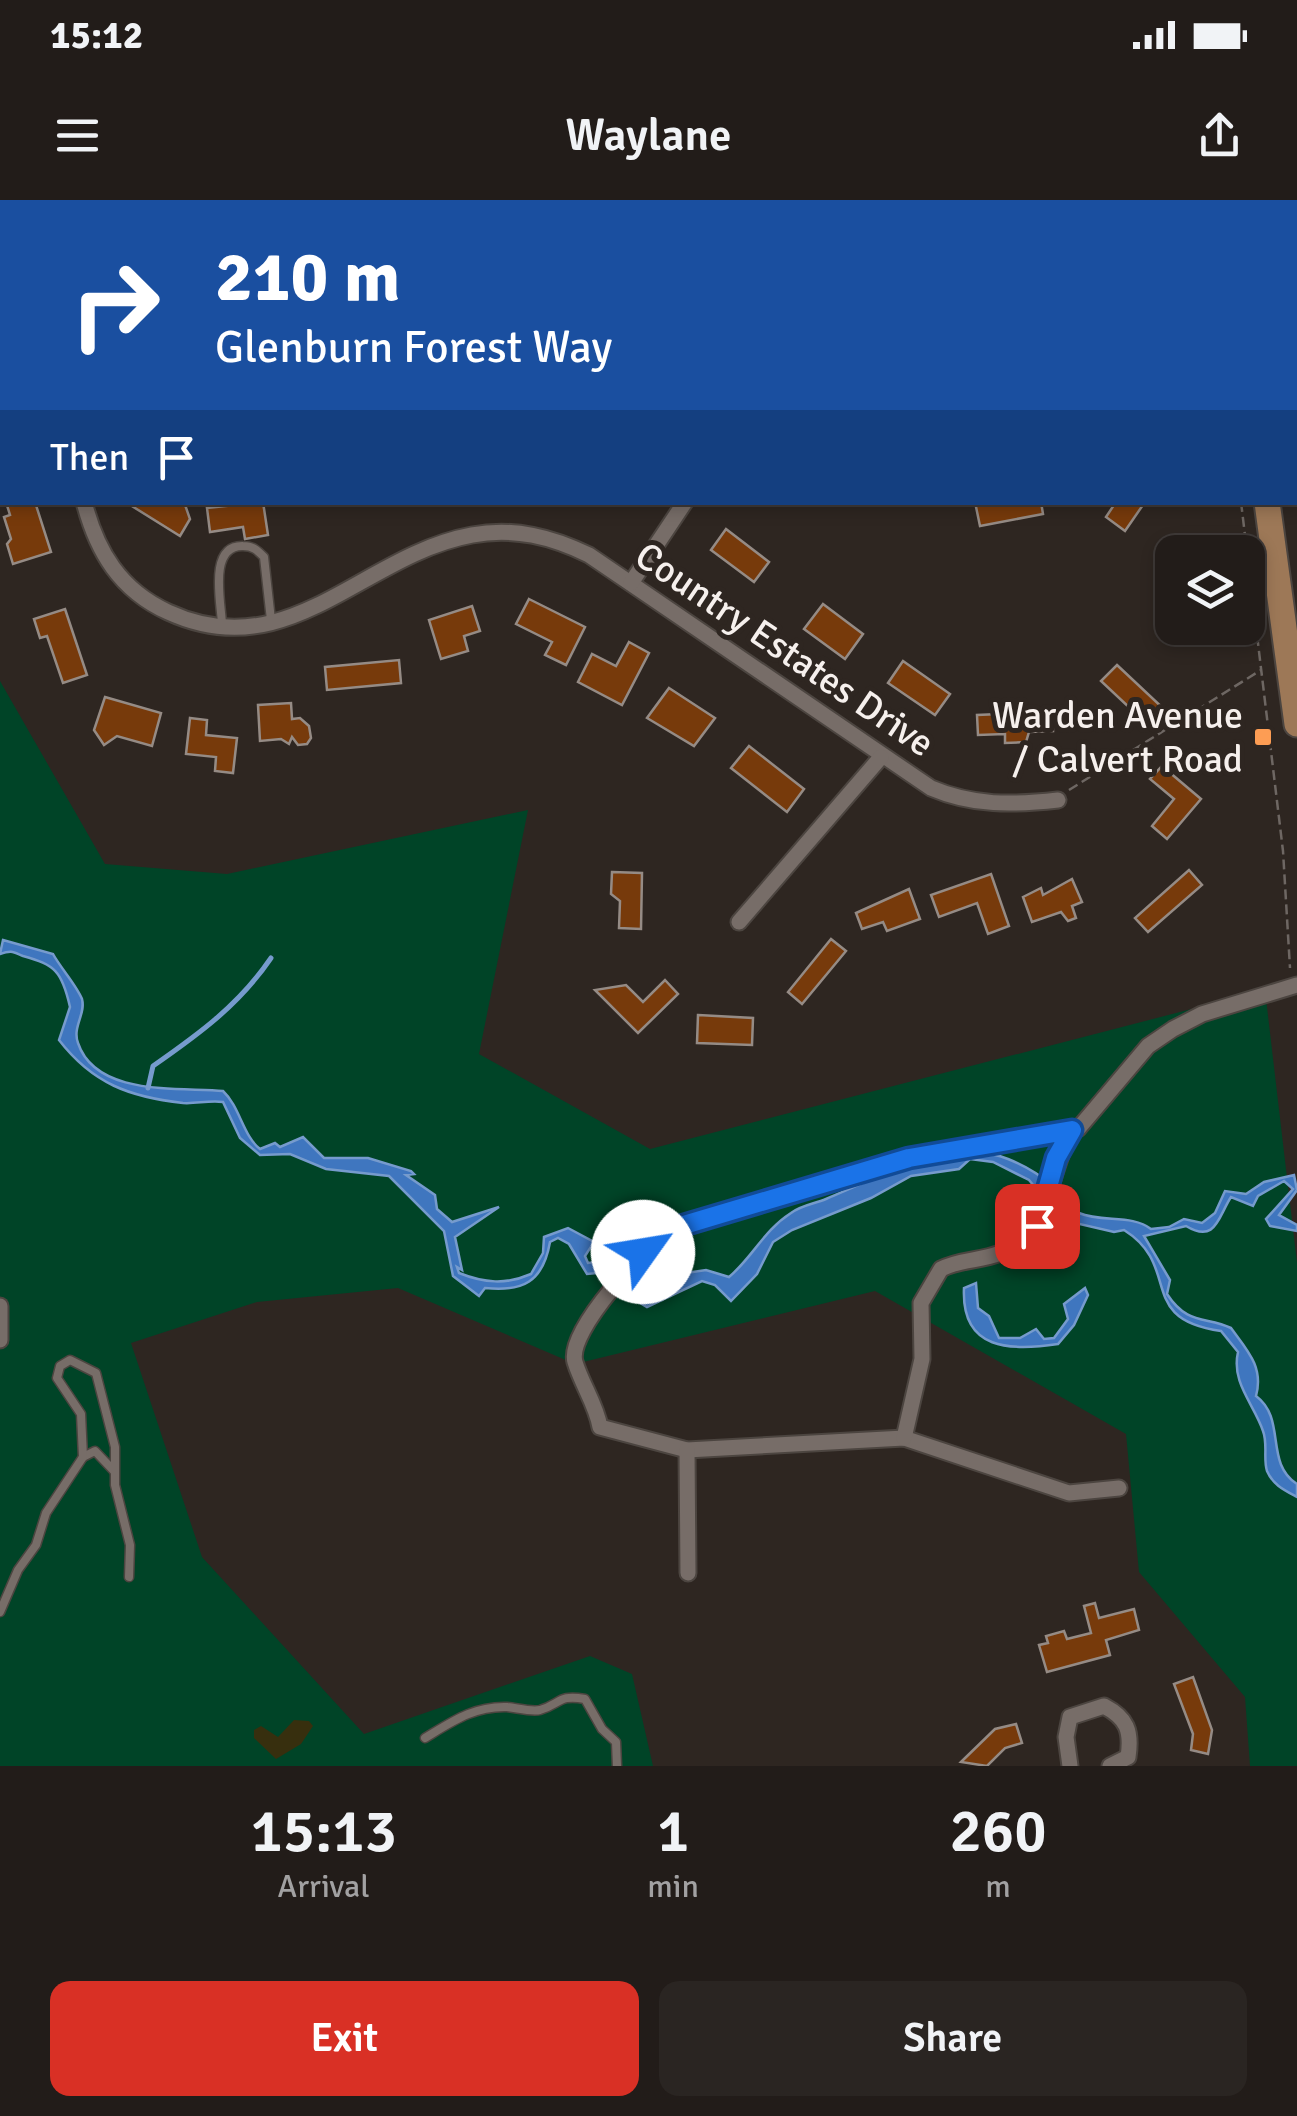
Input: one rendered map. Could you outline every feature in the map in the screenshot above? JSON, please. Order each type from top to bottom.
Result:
[{"type":"main road","points":[[1267,505],[1297,724]]},
{"type":"street","name":"Country Estates Drive","points":[[85,505],[100,550],[131,590],[190,622],[223,630],[272,624],[434,548],[477,534],[543,536],[590,555],[881,757],[950,796],[1000,805],[1058,800]]},
{"type":"street","points":[[631,583],[683,505]]},
{"type":"street","points":[[739,922],[881,757]]},
{"type":"street","points":[[1118,1488],[1069,1493],[904,1438],[687,1450],[600,1427],[574,1360],[583,1330],[658,1238],[674,1228],[909,1158],[1078,1129],[1148,1046],[1173,1029],[1219,1008],[1297,985]]},
{"type":"street","points":[[904,1438],[922,1359],[921,1303],[932,1279],[952,1263],[1000,1253],[1037,1226],[1056,1158],[1072,1130]]},
{"type":"street","points":[[0,1306],[0,1340]]},
{"type":"street","points":[[687,1450],[688,1573]]},
{"type":"street","points":[[1070,1766],[1066,1737],[1070,1717],[1104,1706],[1122,1715],[1131,1737],[1128,1757],[1110,1766]]},
{"type":"lane","points":[[223,630],[220,569],[225,553],[239,545],[253,547],[264,556],[272,624]]},
{"type":"lane","points":[[0,1612],[18,1570],[36,1544],[46,1512],[82,1456],[81,1414],[57,1378],[60,1366],[70,1360],[96,1373],[115,1447],[114,1472],[130,1545],[129,1577]]},
{"type":"lane","points":[[82,1456],[94,1451],[114,1472]]},
{"type":"lane","points":[[426,1738],[461,1715],[484,1708],[541,1710],[562,1697],[573,1697],[585,1699],[602,1729],[616,1742],[617,1766]]},
{"type":"path","points":[[1241,505],[1283,851],[1290,968]]},
{"type":"path","points":[[1058,800],[1076,783],[1262,669]]},
{"type":"green space","points":[[0,681],[105,864],[227,874],[528,810],[479,1054],[650,1149],[1265,990],[1297,1263],[1297,1766],[1250,1766],[1245,1697],[1139,1572],[1126,1434],[875,1291],[575,1364],[398,1288],[257,1302],[131,1343],[202,1557],[364,1734],[590,1656],[632,1674],[653,1766],[0,1766]]},
{"type":"sand","points":[[294,1720],[309,1721],[313,1726],[301,1744],[276,1759],[254,1738],[254,1730],[261,1726],[278,1737]]},
{"type":"water","points":[[3,940],[53,954],[82,999],[78,1043],[102,1073],[141,1086],[223,1091],[260,1149],[275,1143],[280,1147],[303,1137],[324,1158],[368,1158],[411,1171],[414,1174],[406,1175],[435,1195],[437,1209],[452,1222],[499,1207],[455,1237],[462,1270],[457,1267],[459,1273],[486,1281],[513,1280],[531,1274],[543,1253],[544,1237],[568,1228],[594,1242],[585,1256],[588,1263],[623,1259],[652,1286],[679,1274],[706,1270],[729,1277],[773,1228],[795,1210],[915,1163],[964,1153],[987,1154],[1020,1164],[1053,1186],[1079,1213],[1135,1222],[1151,1229],[1169,1227],[1184,1219],[1202,1223],[1215,1213],[1225,1191],[1246,1194],[1264,1182],[1294,1175],[1297,1190],[1279,1215],[1297,1225],[1297,1231],[1270,1226],[1266,1219],[1293,1189],[1284,1181],[1258,1196],[1253,1206],[1231,1197],[1210,1230],[1196,1231],[1186,1226],[1144,1236],[1170,1280],[1167,1294],[1175,1304],[1190,1316],[1231,1328],[1248,1352],[1258,1376],[1256,1396],[1271,1416],[1281,1465],[1297,1484],[1297,1497],[1276,1484],[1267,1471],[1264,1436],[1240,1384],[1238,1352],[1221,1331],[1195,1325],[1178,1315],[1168,1304],[1142,1244],[1124,1230],[1114,1232],[1062,1220],[1029,1180],[993,1162],[970,1159],[959,1169],[911,1176],[871,1198],[792,1230],[773,1242],[757,1274],[731,1301],[715,1285],[702,1281],[647,1307],[632,1298],[619,1271],[587,1274],[569,1244],[558,1238],[550,1242],[542,1267],[529,1282],[510,1288],[485,1288],[479,1296],[453,1276],[444,1231],[389,1176],[326,1169],[290,1154],[260,1155],[240,1138],[223,1102],[183,1103],[146,1097],[114,1086],[85,1068],[59,1040],[70,1007],[60,977],[43,963],[12,952],[0,954]]},
{"type":"water","points":[[976,1283],[978,1308],[989,1316],[999,1338],[1020,1338],[1036,1329],[1044,1339],[1054,1338],[1068,1319],[1064,1304],[1085,1288],[1088,1295],[1074,1325],[1058,1344],[1007,1346],[980,1335],[971,1324],[965,1309],[964,1288]]},
{"type":"building","points":[[7,505],[36,505],[51,552],[13,564],[4,517],[10,515]]},
{"type":"building","points":[[130,505],[185,505],[190,519],[180,536]]},
{"type":"building","points":[[263,505],[268,535],[245,539],[243,527],[210,532],[207,508]]},
{"type":"building","points":[[976,505],[1042,505],[1043,514],[980,526]]},
{"type":"building","points":[[1114,505],[1143,505],[1125,531],[1106,517]]},
{"type":"building","points":[[726,529],[769,562],[754,582],[711,550]]},
{"type":"building","points":[[529,599],[585,627],[566,665],[545,655],[552,642],[516,624]]},
{"type":"building","points":[[823,604],[863,634],[845,659],[804,629]]},
{"type":"building","points":[[472,606],[480,631],[464,636],[468,651],[441,659],[429,620]]},
{"type":"building","points":[[65,609],[87,675],[63,683],[47,636],[40,638],[34,619]]},
{"type":"building","points":[[629,642],[649,653],[622,705],[578,682],[592,654],[616,666]]},
{"type":"building","points":[[399,660],[401,683],[327,690],[325,667]]},
{"type":"building","points":[[903,661],[950,694],[935,715],[888,683]]},
{"type":"building","points":[[1117,665],[1166,711],[1150,727],[1101,681]]},
{"type":"building","points":[[669,688],[715,718],[694,746],[647,718]]},
{"type":"building","points":[[105,697],[161,713],[152,746],[117,736],[104,745],[94,730]]},
{"type":"building","points":[[291,703],[292,719],[300,718],[309,726],[311,738],[307,744],[298,745],[292,737],[289,744],[281,739],[260,741],[258,705]]},
{"type":"building","points":[[1052,712],[1053,731],[1029,732],[1026,742],[1005,743],[1005,734],[978,735],[977,715]]},
{"type":"building","points":[[190,718],[207,720],[206,735],[237,738],[233,773],[215,771],[216,757],[186,754]]},
{"type":"building","points":[[749,746],[804,789],[787,812],[731,768]]},
{"type":"building","points":[[1162,766],[1201,799],[1167,839],[1152,826],[1174,799],[1150,779]]},
{"type":"building","points":[[1189,870],[1202,885],[1148,932],[1135,918]]},
{"type":"building","points":[[612,872],[642,873],[641,929],[619,928],[620,901],[611,894]]},
{"type":"building","points":[[991,874],[1009,926],[988,934],[977,903],[939,917],[931,895]]},
{"type":"building","points":[[1072,879],[1082,902],[1072,906],[1076,918],[1068,921],[1061,912],[1032,922],[1023,897],[1041,888],[1043,895]]},
{"type":"building","points":[[909,889],[920,919],[887,931],[883,922],[862,929],[856,913]]},
{"type":"building","points":[[831,939],[846,951],[802,1004],[788,992]]},
{"type":"building","points":[[665,980],[678,994],[638,1033],[595,990],[626,985],[643,1002]]},
{"type":"building","points":[[698,1015],[753,1018],[752,1045],[697,1043]]},
{"type":"building","points":[[1095,1603],[1099,1618],[1134,1609],[1139,1630],[1106,1640],[1110,1655],[1047,1672],[1039,1645],[1048,1643],[1046,1636],[1064,1631],[1067,1639],[1091,1633],[1084,1606]]},
{"type":"building","points":[[1193,1677],[1212,1730],[1208,1754],[1191,1750],[1193,1734],[1174,1684]]},
{"type":"building","points":[[1016,1724],[1022,1743],[1005,1748],[987,1766],[961,1762],[995,1729]]},
{"type":"waterway","points":[[148,1088],[153,1066],[232,1004],[271,958]]},
{"type":"place","name":"Warden Avenue / Calvert Road","points":[[1263,737]]},
{"type":"route","points":[[643,1252],[674,1228],[909,1158],[1049,1137],[1072,1130],[1056,1158],[1037,1226]]}]
